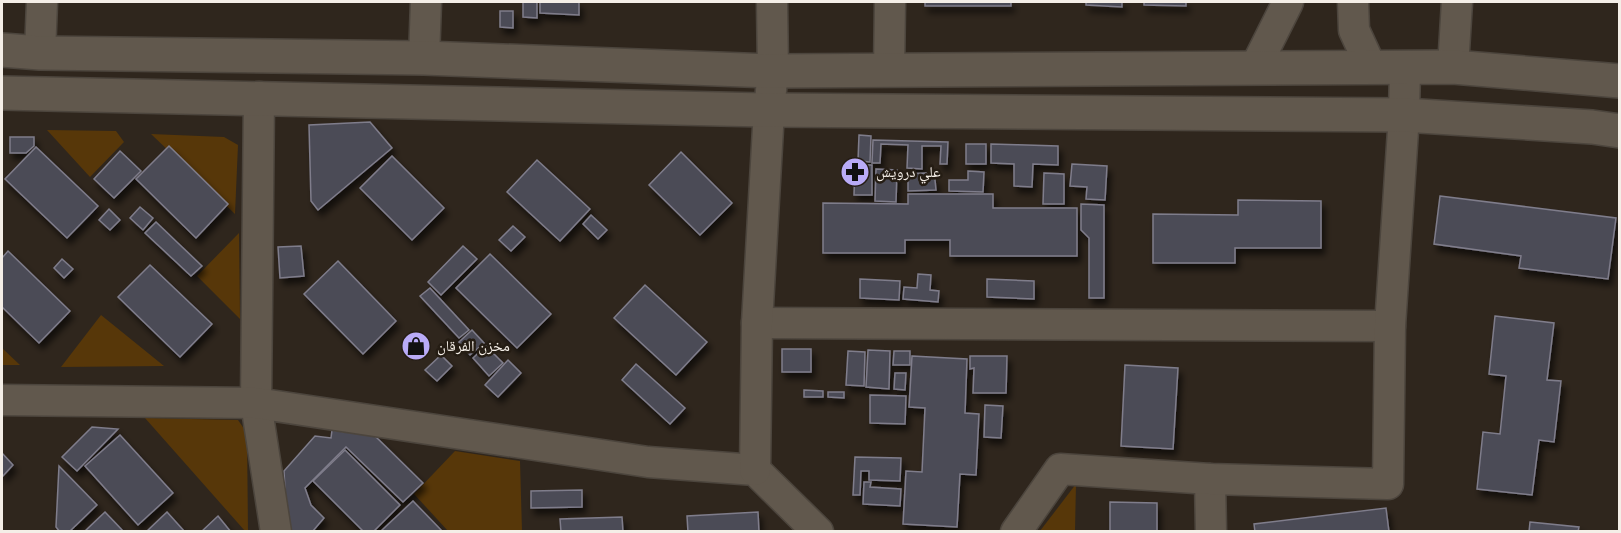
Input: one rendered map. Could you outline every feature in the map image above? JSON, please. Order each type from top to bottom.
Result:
[{"type":"main road","points":[[2,50],[40,53],[424,58],[773,71],[1453,67],[1620,81]]},
{"type":"main road","points":[[2,93],[769,110],[1404,115],[1592,127],[1620,131]]},
{"type":"street","points":[[40,53],[42,2]]},
{"type":"street","points":[[424,58],[426,2]]},
{"type":"street","points":[[755,470],[757,323],[773,71],[772,2]]},
{"type":"street","points":[[889,71],[890,2]]},
{"type":"street","points":[[1255,68],[1288,2]]},
{"type":"street","points":[[1353,2],[1354,30],[1371,67]]},
{"type":"street","points":[[1453,67],[1457,2]]},
{"type":"street","points":[[1016,531],[1060,469],[1210,478],[1388,483],[1390,326],[1405,67]]},
{"type":"street","points":[[259,97],[256,403],[276,531]]},
{"type":"street","points":[[757,323],[1390,326]]},
{"type":"street","points":[[2,400],[256,403],[648,462],[755,470],[818,531]]},
{"type":"street","points":[[1210,478],[1210,531]]},
{"type":"shaded area","points":[[47,130],[116,131],[124,142],[90,177]]},
{"type":"shaded area","points":[[151,134],[224,137],[238,145],[235,214]]},
{"type":"shaded area","points":[[239,233],[240,319],[197,276]]},
{"type":"shaded area","points":[[101,315],[164,366],[61,367]]},
{"type":"shaded area","points":[[2,348],[20,365],[2,365]]},
{"type":"shaded area","points":[[145,418],[238,420],[247,433],[248,531],[245,531]]},
{"type":"shaded area","points":[[455,451],[520,461],[522,531],[448,531],[414,494]]},
{"type":"shaded area","points":[[1076,484],[1075,531],[1040,531]]},
{"type":"building","points":[[523,2],[537,2],[537,18],[523,17]]},
{"type":"building","points":[[540,2],[579,2],[579,15],[540,13]]},
{"type":"building","points":[[925,2],[1011,2],[1011,6],[925,6]]},
{"type":"building","points":[[1086,2],[1122,2],[1122,7],[1086,5]]},
{"type":"building","points":[[1144,2],[1186,2],[1186,6],[1144,5]]},
{"type":"building","points":[[500,11],[513,11],[513,28],[500,27]]},
{"type":"building","points":[[370,122],[392,148],[318,210],[311,201],[309,125]]},
{"type":"building","points":[[859,135],[871,136],[870,162],[858,161]]},
{"type":"building","points":[[10,137],[34,137],[34,146],[26,153],[10,153]]},
{"type":"building","points":[[873,140],[948,142],[947,164],[940,164],[941,146],[922,146],[922,169],[907,168],[908,145],[881,144],[880,163],[872,163]]},
{"type":"building","points":[[966,144],[986,144],[986,164],[966,164]]},
{"type":"building","points":[[991,144],[1058,146],[1058,165],[1033,164],[1032,187],[1014,186],[1014,164],[991,163]]},
{"type":"building","points":[[169,146],[228,204],[196,238],[136,179]]},
{"type":"building","points":[[36,147],[98,206],[67,238],[5,179]]},
{"type":"building","points":[[120,151],[141,171],[114,198],[94,179]]},
{"type":"building","points":[[681,152],[732,203],[700,235],[649,185]]},
{"type":"building","points":[[392,156],[444,208],[412,240],[360,188]]},
{"type":"building","points":[[537,160],[590,209],[560,241],[507,192]]},
{"type":"building","points":[[1072,164],[1107,166],[1105,200],[1086,199],[1087,187],[1070,186]]},
{"type":"building","points":[[855,165],[872,165],[872,195],[854,195]]},
{"type":"building","points":[[876,169],[897,170],[896,202],[875,201]]},
{"type":"building","points":[[968,171],[984,172],[983,192],[949,191],[949,180],[968,180]]},
{"type":"building","points":[[926,173],[935,180],[936,190],[908,191],[908,174]]},
{"type":"building","points":[[1044,173],[1064,174],[1064,204],[1043,204]]},
{"type":"building","points":[[908,194],[993,194],[993,208],[1077,208],[1077,256],[950,256],[950,240],[905,240],[905,253],[823,253],[823,203],[908,204]]},
{"type":"building","points":[[1440,196],[1616,218],[1608,279],[1519,268],[1521,256],[1434,244]]},
{"type":"building","points":[[1238,200],[1321,201],[1321,248],[1235,248],[1235,263],[1153,263],[1153,214],[1238,215]]},
{"type":"building","points":[[1081,204],[1104,205],[1104,298],[1089,298],[1089,238],[1081,230]]},
{"type":"building","points":[[140,207],[153,218],[143,230],[130,218]]},
{"type":"building","points":[[109,209],[120,220],[110,230],[99,220]]},
{"type":"building","points":[[591,215],[607,230],[598,239],[583,224]]},
{"type":"building","points":[[156,222],[202,266],[191,276],[145,233]]},
{"type":"building","points":[[513,226],[525,237],[511,251],[499,240]]},
{"type":"building","points":[[301,246],[304,276],[280,278],[278,247]]},
{"type":"building","points":[[463,246],[477,259],[441,295],[428,282]]},
{"type":"building","points":[[8,251],[70,311],[39,343],[2,307],[2,258]]},
{"type":"building","points":[[490,254],[551,314],[517,348],[456,288]]},
{"type":"building","points":[[62,259],[73,269],[64,278],[54,268]]},
{"type":"building","points":[[338,261],[396,321],[363,354],[304,294]]},
{"type":"building","points":[[150,265],[212,324],[180,357],[118,297]]},
{"type":"building","points":[[918,274],[931,275],[930,290],[939,291],[938,302],[903,299],[904,287],[917,288]]},
{"type":"building","points":[[860,279],[900,281],[899,300],[860,298]]},
{"type":"building","points":[[987,279],[1034,281],[1034,299],[987,297]]},
{"type":"building","points":[[645,285],[707,342],[676,375],[614,318]]},
{"type":"building","points":[[430,288],[469,330],[459,338],[420,296]]},
{"type":"building","points":[[1495,316],[1554,323],[1547,380],[1561,381],[1554,442],[1539,440],[1532,495],[1477,489],[1483,432],[1500,434],[1506,376],[1489,374]]},
{"type":"building","points":[[472,330],[484,343],[470,355],[459,342]]},
{"type":"building","points":[[486,346],[503,363],[489,376],[473,358]]},
{"type":"building","points":[[782,349],[811,349],[811,372],[782,372]]},
{"type":"building","points":[[868,350],[890,351],[889,389],[866,387]]},
{"type":"building","points":[[848,351],[865,352],[864,386],[846,385]]},
{"type":"building","points":[[894,351],[910,351],[910,365],[893,365]]},
{"type":"building","points":[[441,355],[452,366],[437,381],[425,370]]},
{"type":"building","points":[[912,356],[967,359],[965,413],[979,414],[976,475],[960,474],[957,527],[903,524],[906,471],[922,472],[925,408],[909,407]]},
{"type":"building","points":[[970,356],[1007,356],[1006,393],[973,393],[974,368],[970,369]]},
{"type":"building","points":[[508,360],[521,373],[498,397],[485,385]]},
{"type":"building","points":[[636,364],[685,408],[670,424],[622,380]]},
{"type":"building","points":[[1125,365],[1178,368],[1173,449],[1121,446]]},
{"type":"building","points":[[895,373],[906,373],[905,390],[894,389]]},
{"type":"building","points":[[804,390],[823,391],[823,397],[804,397]]},
{"type":"building","points":[[828,392],[844,392],[844,398],[828,397]]},
{"type":"building","points":[[870,395],[906,396],[905,424],[870,423]]},
{"type":"building","points":[[985,405],[1003,406],[1001,438],[984,437]]},
{"type":"building","points":[[92,427],[118,429],[77,471],[62,457]]},
{"type":"building","points":[[332,430],[375,436],[423,483],[403,502],[346,447],[305,488],[311,505],[324,518],[312,532],[291,532],[287,528],[284,471],[315,436],[331,438]]},
{"type":"building","points":[[120,435],[173,493],[138,525],[85,466]]},
{"type":"building","points":[[345,450],[400,505],[373,532],[364,532],[313,481]]},
{"type":"building","points":[[2,453],[13,465],[2,477]]},
{"type":"building","points":[[855,457],[901,458],[900,481],[869,480],[869,471],[861,471],[860,495],[853,495]]},
{"type":"building","points":[[59,466],[97,505],[69,532],[60,532],[56,527]]},
{"type":"building","points":[[864,482],[871,482],[870,487],[901,489],[900,506],[863,504]]},
{"type":"building","points":[[582,490],[582,507],[531,508],[531,491]]},
{"type":"building","points":[[413,501],[443,532],[381,531]]},
{"type":"building","points":[[1110,502],[1157,503],[1157,532],[1110,532]]},
{"type":"building","points":[[1386,508],[1389,532],[1255,532],[1254,524]]},
{"type":"building","points":[[105,512],[124,532],[84,532]]},
{"type":"building","points":[[167,512],[185,532],[146,532]]},
{"type":"building","points":[[758,512],[759,532],[688,532],[687,516]]},
{"type":"building","points":[[218,516],[231,532],[201,532]]},
{"type":"building","points":[[622,517],[623,532],[561,532],[560,519]]},
{"type":"building","points":[[1530,522],[1579,527],[1578,532],[1529,532]]},
{"type":"place","name":"علي درويش","points":[[855,172]]},
{"type":"place","name":"مخزن الفرقان","points":[[416,346]]}]
